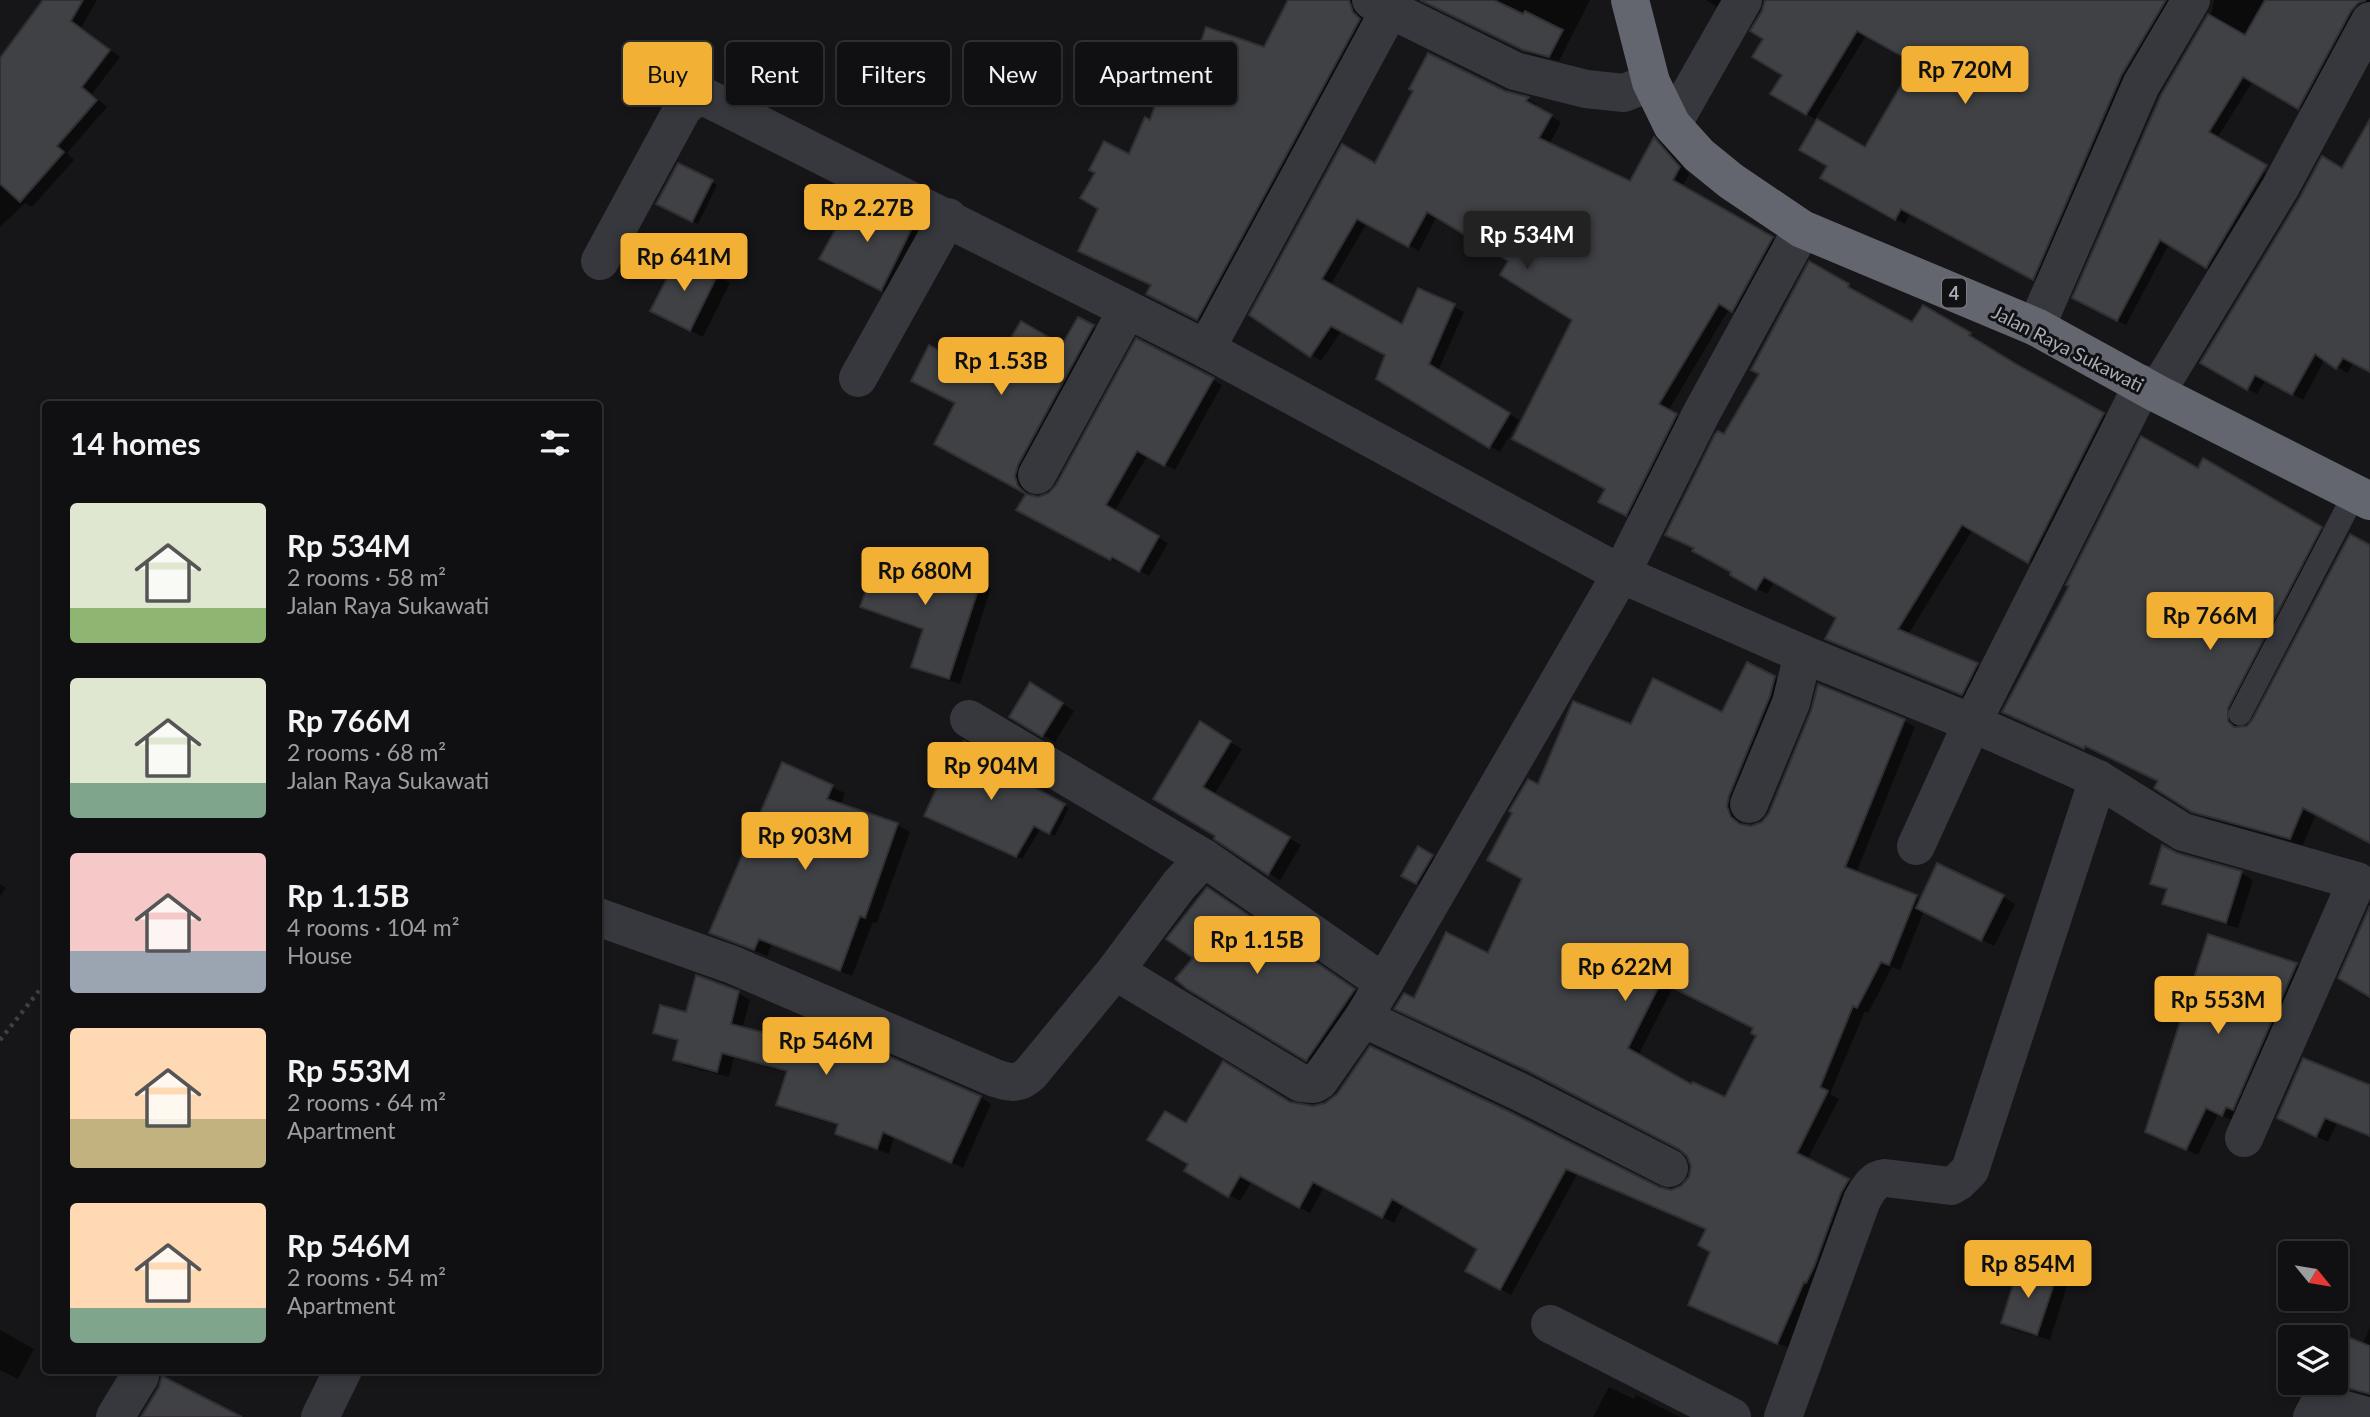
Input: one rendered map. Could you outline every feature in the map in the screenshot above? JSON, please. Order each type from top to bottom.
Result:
[{"type":"highway","name":"Jalan Raya Sukawati","points":[[1630,0],[1651,82],[1672,125],[1699,155],[1731,181],[1802,229],[2036,327],[2149,389],[2362,497]]},
{"type":"street","points":[[1672,125],[1743,0]]},
{"type":"street","points":[[2036,327],[2141,85],[2190,0]]},
{"type":"street","points":[[1206,349],[1380,6],[1515,71],[1586,89],[1624,93],[1651,82]]},
{"type":"street","points":[[1916,846],[1972,723],[2149,389],[2280,188],[2370,22]]},
{"type":"street","points":[[600,261],[683,108],[696,97],[707,98],[1206,349],[1621,574],[2098,779],[2183,832],[2363,884],[2245,1138]]},
{"type":"street","points":[[858,378],[948,217]]},
{"type":"street","points":[[1115,971],[1301,1083],[1314,1084],[1324,1077],[1384,983],[1621,574],[1701,414],[1802,229]]},
{"type":"street","points":[[1037,475],[1127,310]]},
{"type":"street","points":[[1749,804],[1791,704],[1803,654]]},
{"type":"street","points":[[969,719],[1203,858],[1384,983]]},
{"type":"street","points":[[1783,1417],[1862,1199],[1868,1189],[1879,1179],[1885,1178],[1951,1186],[1970,1170],[2098,779]]},
{"type":"street","points":[[602,918],[733,965],[1012,1083],[1024,1080],[1031,1073],[1203,858]]},
{"type":"street","points":[[1363,1018],[1520,1091],[1669,1168]]},
{"type":"street","points":[[1550,1324],[1731,1417]]},
{"type":"street","points":[[320,1417],[341,1374]]},
{"type":"street","points":[[115,1417],[140,1376]]},
{"type":"street","points":[[2312,1417],[2318,1406],[2324,1404],[2370,1417]]},
{"type":"lane","points":[[2240,714],[2362,497]]},
{"type":"path","points":[[0,1040],[42,987]]},
{"type":"building","points":[[43,0],[83,0],[71,21],[110,50],[82,87],[97,100],[57,146],[64,152],[20,202],[0,184],[0,58]]},
{"type":"building","points":[[1288,0],[1349,0],[1353,12],[1360,19],[1197,320],[1146,294],[1151,285],[1078,251],[1098,209],[1080,198],[1095,173],[1089,170],[1104,141],[1129,154],[1145,117],[1150,120],[1155,105],[1237,105],[1237,42],[1201,42],[1206,27],[1264,47]]},
{"type":"building","points":[[1420,0],[1494,0],[1523,14],[1525,11],[1563,30],[1549,57],[1523,50]]},
{"type":"building","points":[[1765,0],[2166,0],[2121,76],[2033,280],[1901,209],[1895,220],[1820,178],[1827,166],[1799,150],[1817,119],[1865,147],[1914,63],[1857,31],[1806,115],[1770,94],[1782,75],[1752,57],[1763,39],[1750,31]]},
{"type":"building","points":[[2265,0],[2366,0],[2358,3],[2351,11],[2298,109],[2243,77],[2209,132],[2267,165],[2206,268],[2160,240],[2117,321],[2072,298],[2161,95],[2208,14],[2245,35]]},
{"type":"building","points":[[1428,53],[1505,91],[1529,97],[1526,101],[1552,115],[1539,138],[1630,181],[1654,137],[1680,167],[1673,180],[1773,237],[1732,312],[1719,304],[1659,404],[1677,414],[1626,516],[1598,502],[1605,489],[1512,439],[1572,320],[1500,275],[1508,261],[1427,212],[1408,247],[1357,219],[1322,279],[1402,324],[1418,288],[1455,304],[1429,364],[1510,413],[1489,448],[1376,379],[1385,355],[1331,326],[1310,357],[1249,315],[1342,144],[1375,163],[1413,91],[1409,89]]},
{"type":"building","points":[[2370,119],[2370,372],[2343,358],[2336,369],[2315,354],[2292,395],[2255,375],[2247,390],[2200,363],[2322,156],[2342,168]]},
{"type":"building","points":[[678,163],[713,180],[692,222],[656,204]]},
{"type":"building","points":[[857,198],[913,226],[881,291],[819,259],[838,225],[843,227]]},
{"type":"building","points":[[679,255],[718,274],[690,331],[650,311]]},
{"type":"building","points":[[1809,261],[1849,284],[1848,287],[1912,322],[1923,305],[2016,364],[2104,413],[2028,563],[1962,525],[1898,629],[1978,663],[1962,695],[1825,639],[1836,618],[1764,577],[1756,590],[1730,575],[1731,572],[1692,551],[1694,548],[1665,535],[1715,434],[1718,431],[1724,434],[1759,374],[1751,370]]},
{"type":"building","points":[[1078,317],[1094,325],[1018,465],[1015,476],[1018,486],[1026,494],[934,444],[955,403],[911,381],[929,345],[989,375],[1021,321],[1062,345]]},
{"type":"building","points":[[1136,338],[1214,378],[1164,466],[1137,451],[1106,505],[1159,536],[1139,572],[1112,557],[1110,560],[1016,510],[1026,494],[1038,497],[1049,493],[1056,485]]},
{"type":"building","points":[[2141,436],[2198,468],[2203,458],[2322,527],[2228,708],[2228,721],[2234,727],[2247,726],[2252,720],[2350,534],[2370,545],[2370,843],[2303,808],[2290,839],[2192,812],[2154,788],[2158,781],[2085,746],[2084,749],[2002,712],[2069,586],[2066,585]]},
{"type":"building","points":[[889,549],[981,581],[949,679],[911,667],[923,629],[860,607],[870,579],[877,581]]},
{"type":"building","points":[[1747,662],[1775,676],[1770,696],[1727,806],[1731,817],[1740,824],[1751,826],[1762,822],[1769,813],[1811,711],[1818,684],[1905,719],[1845,867],[1917,895],[1889,965],[1881,962],[1857,1008],[1853,1006],[1820,1087],[1828,1091],[1797,1153],[1849,1179],[1841,1193],[1814,1267],[1806,1283],[1804,1282],[1777,1344],[1688,1305],[1710,1252],[1698,1245],[1706,1229],[1566,1169],[1500,1290],[1465,1271],[1477,1249],[1392,1199],[1382,1218],[1313,1182],[1299,1208],[1240,1176],[1228,1197],[1184,1171],[1188,1164],[1147,1140],[1165,1111],[1186,1123],[1223,1061],[1290,1102],[1313,1106],[1325,1103],[1337,1094],[1370,1046],[1659,1187],[1671,1190],[1681,1186],[1689,1177],[1691,1166],[1687,1156],[1679,1149],[1530,1072],[1394,1009],[1404,993],[1414,998],[1446,932],[1488,953],[1522,879],[1487,860],[1512,813],[1509,811],[1528,779],[1538,784],[1573,701],[1631,724],[1653,678],[1722,712]],"holes":[[[1661,982],[1753,1028],[1751,1033],[1756,1036],[1725,1097],[1693,1082],[1691,1084],[1628,1048]]]},
{"type":"building","points":[[1030,682],[1063,703],[1042,737],[1009,717]]},
{"type":"building","points":[[1200,721],[1231,741],[1203,787],[1290,837],[1268,875],[1214,839],[1215,836],[1153,799]]},
{"type":"building","points":[[964,741],[1034,783],[1032,786],[1065,804],[1049,834],[1034,826],[1016,857],[924,816],[942,776],[945,777]]},
{"type":"building","points":[[782,762],[833,785],[827,799],[898,823],[865,918],[860,916],[840,971],[759,939],[754,950],[709,933]]},
{"type":"building","points":[[2162,845],[2177,853],[2242,871],[2226,923],[2162,904],[2167,889],[2150,884]]},
{"type":"building","points":[[1418,846],[1433,855],[1416,884],[1401,876]]},
{"type":"building","points":[[1937,863],[2004,895],[1981,941],[1916,908]]},
{"type":"building","points":[[1207,887],[1253,918],[1295,953],[1297,949],[1355,989],[1306,1061],[1187,989],[1175,979],[1193,958],[1166,939]]},
{"type":"building","points":[[2370,906],[2370,997],[2338,978]]},
{"type":"building","points":[[2208,934],[2297,963],[2233,1110],[2226,1107],[2222,1116],[2206,1108],[2186,1150],[2145,1132]]},
{"type":"building","points":[[696,975],[739,991],[731,1024],[796,1041],[798,1035],[863,1056],[867,1047],[981,1096],[951,1163],[883,1132],[877,1149],[835,1134],[838,1124],[776,1105],[787,1071],[722,1053],[717,1072],[673,1060],[678,1040],[653,1033],[660,1005],[686,1012]]},
{"type":"building","points":[[2303,1058],[2370,1085],[2370,1136],[2325,1118],[2316,1137],[2277,1118]]},
{"type":"building","points":[[2019,1266],[2056,1278],[2037,1335],[2001,1323]]},
{"type":"building","points":[[2348,1337],[2370,1346],[2370,1394],[2348,1388]]},
{"type":"building","points":[[162,1376],[242,1417],[141,1417],[159,1387]]}]
